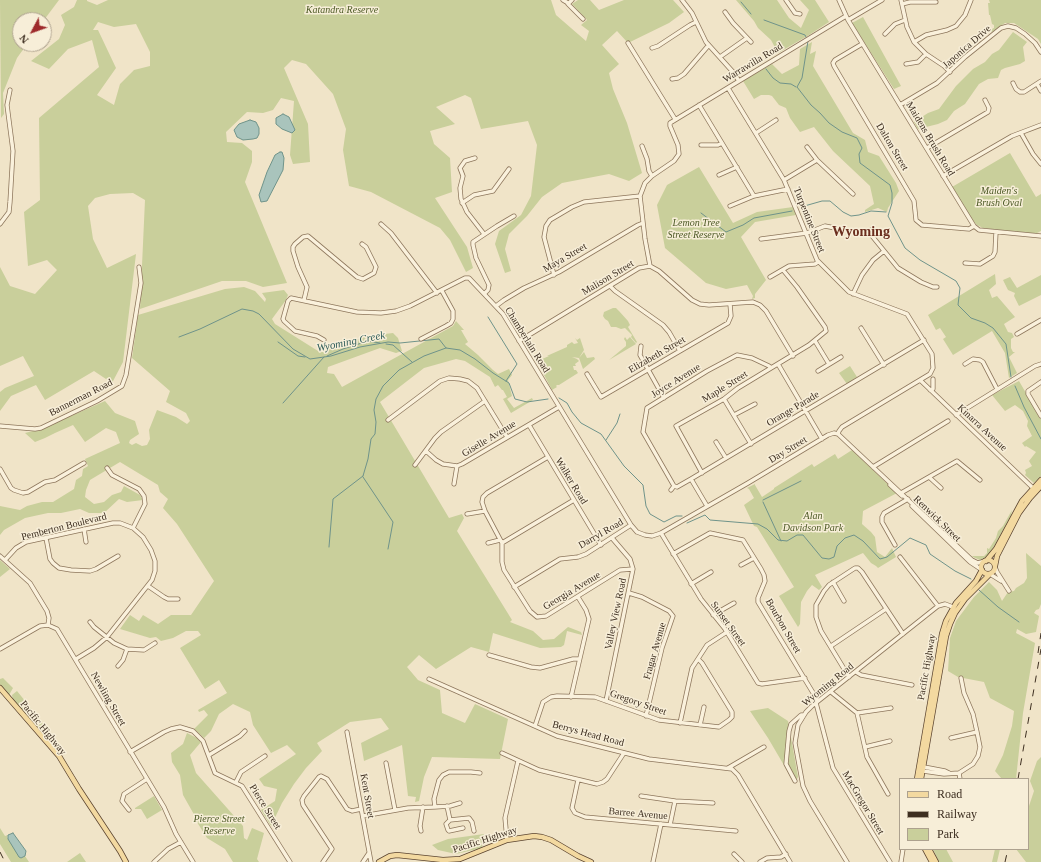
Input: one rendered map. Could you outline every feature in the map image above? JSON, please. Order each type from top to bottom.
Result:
[{"type":"main road","points":[[1041,480],[1018,506],[996,551],[985,561],[982,566],[982,570],[986,574],[990,574],[994,571],[997,556],[1019,514],[1041,485]]},
{"type":"main road","points":[[1033,488],[1041,485]]},
{"type":"main road","points":[[985,561],[992,562],[995,567]]},
{"type":"main road","name":"Pacific Highway","points":[[921,778],[942,634],[946,621],[953,607],[977,580],[982,570]]},
{"type":"main road","name":"Pacific Highway","points":[[918,778],[922,770],[946,636],[953,618],[964,599],[990,574]]},
{"type":"main road","points":[[953,607],[956,607],[964,599]]},
{"type":"main road","name":"Pacific Highway","points":[[1,691],[57,754],[76,787]]},
{"type":"main road","name":"Pacific Highway","points":[[1,691],[50,748],[126,862]]},
{"type":"main road","name":"Pacific Highway","points":[[379,862],[390,856],[397,855],[443,860],[460,859],[507,840],[526,837],[542,837],[551,840],[591,862]]},
{"type":"main road","points":[[926,850],[932,862]]},
{"type":"main road","points":[[930,850],[936,862]]},
{"type":"street","points":[[563,0],[568,3],[583,19]]},
{"type":"street","points":[[568,3],[572,0]]},
{"type":"street","points":[[682,0],[688,6],[708,46],[720,57],[739,81]]},
{"type":"street","points":[[786,0],[793,11],[800,14]]},
{"type":"street","name":"Maidens Brush Road","points":[[839,0],[847,18],[862,44],[974,226]]},
{"type":"street","name":"Warrawilla Road","points":[[652,176],[674,162],[679,154],[678,145],[670,124],[675,120],[810,38],[875,2],[882,0]]},
{"type":"street","points":[[900,0],[910,34],[914,42],[926,54],[950,72]]},
{"type":"street","points":[[914,42],[926,35],[947,30],[956,26],[965,15],[971,0]]},
{"type":"street","points":[[902,4],[936,2]]},
{"type":"street","points":[[725,12],[732,23],[751,42]]},
{"type":"street","points":[[885,34],[895,24],[906,20]]},
{"type":"street","points":[[652,48],[658,46],[696,22]]},
{"type":"street","name":"Japonica Drive","points":[[900,105],[937,84],[965,57],[1001,28],[1008,26],[1016,28],[1035,43],[1041,52]]},
{"type":"street","points":[[720,57],[747,38]]},
{"type":"street","points":[[628,44],[675,120]]},
{"type":"street","name":"Dalton Street","points":[[862,44],[835,60],[833,63],[912,197],[916,205],[916,220],[922,225],[969,230],[974,226]]},
{"type":"street","points":[[672,79],[678,78],[684,74],[708,46]]},
{"type":"street","points":[[906,64],[918,62],[926,54]]},
{"type":"street","points":[[1013,83],[1016,89],[1020,92],[1024,92],[1041,81]]},
{"type":"street","points":[[1037,84],[1041,92]]},
{"type":"street","name":"Turpentine Street","points":[[728,88],[784,180],[815,258],[818,262],[846,290],[907,314],[932,354],[933,368],[930,374],[920,380]]},
{"type":"street","points":[[0,224],[8,215],[10,207],[13,151],[7,105],[10,90]]},
{"type":"street","points":[[927,148],[988,112],[989,108],[985,100]]},
{"type":"street","points":[[699,105],[754,196]]},
{"type":"street","points":[[756,133],[776,120]]},
{"type":"street","points":[[942,176],[1003,141],[1021,132],[1041,125]]},
{"type":"street","points":[[1021,132],[1033,154],[1041,164]]},
{"type":"street","points":[[701,145],[718,145],[722,143]]},
{"type":"street","points":[[642,146],[652,176],[645,183],[640,196],[650,266]]},
{"type":"street","points":[[807,147],[817,160],[852,194]]},
{"type":"street","points":[[475,158],[465,162],[460,168],[463,176],[460,188],[462,203],[484,234]]},
{"type":"street","points":[[784,180],[817,160]]},
{"type":"street","points":[[719,175],[737,167]]},
{"type":"street","points":[[462,203],[478,194],[493,191],[509,169]]},
{"type":"street","points":[[730,206],[754,196],[788,189]]},
{"type":"street","points":[[554,275],[544,237],[546,226],[550,220],[584,202],[640,196]]},
{"type":"street","points":[[484,294],[488,290],[488,285],[478,264],[472,245],[475,240],[514,216]]},
{"type":"street","name":"Maya Street","points":[[496,306],[502,300],[524,288],[554,275],[643,223]]},
{"type":"street","points":[[381,224],[391,233],[437,293]]},
{"type":"street","points":[[761,239],[806,233],[825,226],[835,228]]},
{"type":"street","points":[[974,226],[979,230],[1040,235]]},
{"type":"street","points":[[871,230],[872,236],[893,262],[909,275],[927,285],[937,287]]},
{"type":"street","points":[[965,263],[980,264],[993,256],[995,252],[996,232]]},
{"type":"street","points":[[304,300],[307,287],[293,251],[295,244],[305,236],[308,236],[357,277],[363,279],[374,273],[376,267],[366,247],[362,244]]},
{"type":"street","points":[[853,294],[862,275],[873,260],[884,251]]},
{"type":"street","points":[[770,277],[790,266],[815,264],[818,262]]},
{"type":"street","name":"Malison Street","points":[[519,341],[639,268],[650,266],[656,268],[696,303],[705,305],[753,302],[760,305],[766,311],[793,356]]},
{"type":"street","name":"Bannerman Road","points":[[0,426],[35,429],[41,428],[96,401],[122,386],[126,376],[141,283],[139,267]]},
{"type":"street","name":"Maple Street","points":[[702,473],[676,426],[724,399],[738,388],[793,356],[815,341],[827,330],[797,287],[783,270]]},
{"type":"street","name":"Chamberlain Road","points":[[324,340],[317,336],[295,331],[284,321],[283,319],[288,301],[291,298],[357,312],[381,313],[403,309],[468,278],[503,314],[631,525],[637,532],[645,535],[652,536],[661,533]]},
{"type":"street","points":[[610,286],[663,325],[680,351]]},
{"type":"street","points":[[421,339],[451,323],[453,319],[453,310],[442,291]]},
{"type":"street","name":"Elizabeth Street","points":[[587,374],[601,397],[728,323],[731,316],[730,304]]},
{"type":"street","points":[[1017,334],[1041,320]]},
{"type":"street","points":[[861,328],[884,365]]},
{"type":"street","name":"Orange Parade","points":[[674,486],[677,487],[702,473],[924,340]]},
{"type":"street","points":[[815,341],[829,364]]},
{"type":"street","points":[[641,346],[640,355],[664,398]]},
{"type":"street","name":"Joyce Avenue","points":[[674,486],[643,432],[647,408],[708,371],[738,355],[752,358],[771,368]]},
{"type":"street","points":[[818,371],[841,357]]},
{"type":"street","points":[[965,364],[973,360],[980,360],[983,362],[997,389]]},
{"type":"street","points":[[956,415],[1041,363]]},
{"type":"street","points":[[778,364],[822,439]]},
{"type":"street","points":[[388,420],[436,383],[444,379],[457,378],[468,381],[477,388],[507,438]]},
{"type":"street","points":[[930,390],[933,389],[933,379]]},
{"type":"street","name":"Kinarra Avenue","points":[[920,380],[1033,488]]},
{"type":"street","name":"Day Street","points":[[661,533],[822,439],[831,434],[838,434],[842,427],[920,380]]},
{"type":"street","points":[[1041,382],[1028,391],[1028,394],[1041,416]]},
{"type":"street","points":[[724,399],[751,444]]},
{"type":"street","points":[[415,465],[441,432],[485,401]]},
{"type":"street","points":[[734,416],[755,404]]},
{"type":"street","name":"Giselle Avenue","points":[[426,451],[443,464],[457,466],[507,438],[559,406]]},
{"type":"street","points":[[873,467],[948,421]]},
{"type":"street","name":"Walker Road","points":[[528,425],[601,545]]},
{"type":"street","name":"Renwick Street","points":[[838,434],[976,562],[979,563],[985,561]]},
{"type":"street","points":[[716,442],[726,458]]},
{"type":"street","points":[[467,514],[485,511],[482,502],[484,495],[548,457]]},
{"type":"street","points":[[901,494],[957,461],[980,480]]},
{"type":"street","points":[[0,469],[11,488],[23,493],[28,492],[45,482],[55,480],[84,463]]},
{"type":"street","points":[[454,484],[457,466]]},
{"type":"street","points":[[76,659],[94,648],[107,637],[148,586],[154,575],[155,566],[153,555],[144,537],[134,528],[145,504],[144,496],[139,489],[112,475],[107,468]]},
{"type":"street","points":[[929,477],[941,488]]},
{"type":"street","points":[[691,479],[707,506]]},
{"type":"street","points":[[671,490],[674,486]]},
{"type":"street","points":[[895,545],[882,522],[882,518],[884,513],[907,499]]},
{"type":"street","name":"Renwick Street","points":[[907,499],[918,512],[982,570]]},
{"type":"street","points":[[488,543],[501,541],[574,500]]},
{"type":"street","name":"Georgia Avenue","points":[[485,511],[501,541],[503,567],[530,611],[539,617],[546,616],[620,570],[633,568]]},
{"type":"street","points":[[918,512],[935,524],[951,543]]},
{"type":"street","name":"Pemberton Boulevard","points":[[5,560],[19,546],[26,542],[112,523],[127,525],[134,528]]},
{"type":"street","name":"Darryl Road","points":[[514,587],[560,559],[582,555],[601,545],[631,525]]},
{"type":"street","points":[[84,529],[86,542]]},
{"type":"street","name":"Sunset Street","points":[[661,533],[691,584],[727,632],[759,684],[804,678]]},
{"type":"street","name":"Bourbon Street","points":[[673,554],[710,533],[743,540],[762,568],[765,581],[758,598],[758,602],[817,702]]},
{"type":"street","points":[[46,538],[50,559],[59,568],[90,571],[118,556]]},
{"type":"street","name":"Valley View Road","points":[[606,701],[633,568],[630,559],[612,538]]},
{"type":"street","points":[[961,549],[960,551],[967,558]]},
{"type":"street","points":[[0,556],[30,582],[47,611],[49,618],[48,625],[37,627],[0,649]]},
{"type":"street","points":[[900,557],[938,606],[945,604],[953,607]]},
{"type":"street","points":[[741,565],[754,558]]},
{"type":"street","points":[[155,566],[160,566]]},
{"type":"street","points":[[995,567],[1009,591]]},
{"type":"street","points":[[849,677],[821,631],[816,617],[816,605],[829,585],[855,568],[858,568],[903,634]]},
{"type":"street","points":[[691,584],[711,572]]},
{"type":"street","points":[[990,574],[1005,584]]},
{"type":"street","points":[[833,582],[844,601]]},
{"type":"street","points":[[148,586],[168,599],[178,599]]},
{"type":"street","name":"Fragar Avenue","points":[[629,593],[642,597],[669,611],[673,616],[662,648],[646,716]]},
{"type":"street","points":[[571,697],[589,619],[586,610],[578,597]]},
{"type":"street","points":[[713,614],[734,603]]},
{"type":"street","name":"Wyoming Road","points":[[847,862],[810,801],[801,781],[795,743],[798,725],[804,715],[817,702],[938,606]]},
{"type":"street","points":[[831,646],[886,609]]},
{"type":"street","points":[[90,622],[114,643],[127,649],[144,650],[155,643]]},
{"type":"street","name":"Newling Street","points":[[48,625],[57,629],[76,659],[167,812],[180,842],[193,862]]},
{"type":"street","points":[[680,723],[691,671],[707,645],[727,632]]},
{"type":"street","points":[[118,666],[123,660],[127,649]]},
{"type":"street","points":[[489,655],[531,667],[540,668],[573,659],[579,659]]},
{"type":"street","name":"Gregory Street","points":[[535,726],[541,705],[545,700],[554,696],[595,697],[658,720],[719,727],[730,720],[732,714],[731,710],[706,669],[698,659]]},
{"type":"street","points":[[856,672],[861,675],[912,685]]},
{"type":"street","points":[[922,770],[958,773],[970,767],[978,756],[980,747],[977,732],[973,714],[964,693],[961,678]]},
{"type":"street","name":"Berrys Head Road","points":[[429,679],[557,736],[649,759],[728,768]]},
{"type":"street","points":[[831,692],[857,712],[867,757],[888,794]]},
{"type":"street","name":"MacGregor Street","points":[[817,702],[832,768],[890,862]]},
{"type":"street","points":[[700,725],[704,707]]},
{"type":"street","points":[[857,712],[891,708]]},
{"type":"street","points":[[795,782],[786,764],[789,731],[791,724],[801,714],[804,715]]},
{"type":"street","name":"Pierce Street","points":[[130,752],[164,732],[180,727],[193,731],[203,741],[209,755],[212,769],[215,773],[242,786],[290,862]]},
{"type":"street","points":[[209,755],[240,736],[245,731]]},
{"type":"street","name":"Kent Street","points":[[347,732],[371,862]]},
{"type":"street","points":[[951,738],[977,732]]},
{"type":"street","points":[[865,747],[890,741]]},
{"type":"street","points":[[728,768],[764,747]]},
{"type":"street","points":[[502,753],[539,770],[594,784],[602,782],[609,776],[624,753]]},
{"type":"street","points":[[236,782],[241,772],[265,756]]},
{"type":"street","points":[[507,840],[505,818],[518,761]]},
{"type":"street","points":[[386,763],[395,810]]},
{"type":"street","points":[[728,768],[734,770],[738,775],[790,862]]},
{"type":"street","points":[[435,807],[434,799],[439,780],[443,775],[449,772],[480,773]]},
{"type":"street","points":[[958,773],[960,778]]},
{"type":"street","points":[[323,862],[332,849],[303,804],[302,800],[304,796],[319,777],[322,776],[327,779],[346,809],[352,811],[361,809]]},
{"type":"street","points":[[129,810],[122,801],[124,794],[147,779]]},
{"type":"street","name":"Barree Avenue","points":[[578,780],[572,808],[575,813],[592,819],[736,831]]},
{"type":"street","points":[[641,796],[675,801],[713,803]]},
{"type":"street","points":[[670,825],[675,801]]},
{"type":"street","points":[[363,816],[395,810],[447,806],[460,802]]},
{"type":"street","points":[[447,806],[450,820]]},
{"type":"street","points":[[421,831],[420,826],[423,807]]},
{"type":"street","points":[[463,828],[449,831],[446,824],[450,820],[469,818],[472,822],[474,831]]},
{"type":"street","points":[[653,862],[661,824]]},
{"type":"street","points":[[154,862],[168,849],[180,842]]},
{"type":"street","points":[[900,862],[904,850]]},
{"type":"street","points":[[363,862],[369,853]]},
{"type":"street","points":[[734,854],[741,862]]},
{"type":"street","points":[[760,862],[768,858],[781,857],[786,854]]},
{"type":"green space","points":[[0,0],[59,0],[50,12],[12,12],[12,52],[21,52],[17,58],[3,93],[4,114],[1,118]]},
{"type":"green space","name":"Katandra Reserve","points":[[77,0],[87,0],[97,5],[108,0],[551,0],[556,15],[586,41],[589,31],[581,25],[587,20],[572,4],[578,0],[590,0],[599,10],[624,0],[673,0],[684,12],[669,23],[628,43],[617,31],[602,45],[619,64],[609,73],[613,89],[627,123],[642,173],[629,181],[609,174],[562,183],[542,197],[527,216],[509,234],[505,249],[511,271],[505,273],[495,244],[499,231],[521,215],[531,196],[537,145],[528,121],[481,129],[471,98],[465,95],[436,107],[455,124],[430,131],[434,144],[450,158],[452,192],[435,198],[467,247],[473,268],[466,272],[450,240],[440,228],[371,192],[349,186],[343,150],[346,129],[333,94],[306,64],[292,60],[284,68],[308,124],[310,162],[293,164],[290,155],[294,101],[281,98],[273,110],[263,113],[247,112],[226,132],[227,142],[242,143],[252,151],[252,162],[245,182],[287,283],[263,287],[246,281],[222,281],[140,309],[145,200],[133,193],[110,194],[95,198],[88,206],[93,239],[107,268],[136,254],[123,362],[112,383],[94,371],[45,400],[36,385],[11,396],[0,411],[0,392],[5,388],[34,376],[23,356],[0,366],[0,267],[10,286],[35,294],[57,270],[47,260],[28,266],[24,212],[40,200],[39,118],[99,67],[92,40],[68,49],[49,69],[31,61],[42,52],[52,52],[52,44],[59,39],[65,25],[61,15],[74,7]],"holes":[[[98,22],[114,27],[136,24],[150,52],[150,66],[134,70],[120,84],[114,105],[97,95],[116,68],[98,30],[93,30]]]},
{"type":"green space","points":[[736,0],[777,0],[789,18],[801,28],[809,10],[800,0],[815,0],[829,22],[778,53],[771,40],[758,28]]},
{"type":"green space","points":[[989,0],[1041,0],[1041,44],[1038,39],[1014,23],[1005,23],[992,32],[990,30],[994,28],[994,25],[992,24],[989,15]]},
{"type":"green space","points":[[863,17],[901,86],[894,89],[852,23]]},
{"type":"green space","points":[[1013,32],[1027,42],[1023,47],[1025,61],[1001,70],[998,78],[988,79],[979,84],[965,104],[954,111],[947,120],[918,129],[914,122],[928,113],[939,109],[956,86],[973,69],[985,62],[992,54],[999,50]]},
{"type":"green space","points":[[812,42],[810,54],[816,51],[813,66],[853,133],[865,140],[868,152],[879,156],[896,183],[899,191],[887,212],[878,208],[865,212],[865,210],[874,204],[870,186],[833,151],[814,127],[800,132],[790,118],[786,108],[779,105],[772,96],[769,95],[761,95],[754,99],[743,81],[772,64],[782,74],[799,65],[800,49]]},
{"type":"green space","name":"Maiden's Brush Oval","points":[[1010,153],[1036,197],[1041,194],[1041,231],[1035,234],[983,228],[977,225],[952,187]]},
{"type":"green space","name":"Lemon Tree Street Reserve","points":[[699,167],[733,223],[757,212],[793,207],[796,215],[755,222],[741,237],[766,280],[755,294],[755,298],[752,299],[753,296],[747,285],[726,289],[706,283],[665,248],[657,205],[667,185]]},
{"type":"green space","points":[[995,274],[996,284],[989,290],[992,298],[997,296],[1015,317],[1004,324],[1008,332],[1012,333],[1014,337],[1011,339],[1011,348],[1013,352],[1015,352],[1009,357],[1017,373],[1009,378],[1005,353],[992,331],[953,355],[943,339],[946,337],[940,328],[936,330],[928,315]]},
{"type":"green space","points":[[1041,275],[1041,295],[1019,306],[1014,296],[1015,293],[1008,290],[1003,280],[1010,277],[1017,288]]},
{"type":"green space","points":[[244,287],[255,291],[265,302],[266,299],[262,293],[284,290],[288,295],[286,300],[272,319],[275,324],[318,351],[323,352],[329,348],[368,336],[393,333],[398,338],[402,351],[396,353],[380,348],[328,367],[327,373],[334,374],[342,387],[453,326],[456,321],[464,330],[461,330],[468,342],[465,344],[493,370],[498,374],[509,369],[512,375],[508,380],[512,396],[507,399],[514,408],[532,398],[533,400],[511,413],[503,399],[507,397],[503,390],[498,385],[495,387],[490,377],[465,361],[456,359],[424,368],[380,402],[449,518],[462,514],[464,518],[457,531],[512,620],[510,622],[533,631],[543,640],[554,639],[568,627],[581,632],[582,635],[567,631],[564,645],[561,647],[540,648],[493,633],[489,652],[471,647],[436,669],[419,655],[407,667],[418,680],[440,690],[442,713],[465,723],[475,704],[508,719],[500,759],[432,757],[424,777],[419,801],[415,802],[416,797],[408,796],[402,745],[364,761],[361,743],[389,729],[381,718],[350,722],[317,743],[322,751],[306,768],[294,784],[282,803],[271,826],[261,810],[275,801],[277,789],[264,786],[259,779],[296,754],[287,745],[271,753],[253,725],[250,712],[233,704],[219,714],[211,731],[204,738],[194,729],[208,715],[204,710],[199,712],[198,710],[227,693],[219,680],[205,689],[180,648],[201,635],[198,631],[186,631],[173,638],[161,641],[156,637],[150,638],[120,629],[130,615],[139,621],[143,615],[158,624],[171,615],[191,615],[214,581],[177,524],[163,508],[168,499],[160,492],[158,485],[120,462],[90,480],[85,497],[94,504],[104,502],[112,495],[121,492],[124,486],[140,495],[143,500],[127,502],[119,499],[104,513],[89,513],[80,509],[61,513],[48,513],[25,518],[4,530],[0,535],[0,506],[20,510],[27,506],[42,502],[53,502],[74,489],[76,480],[82,476],[83,469],[88,466],[85,459],[120,443],[116,432],[106,428],[85,442],[73,425],[35,442],[25,433],[41,429],[105,401],[115,413],[135,421],[139,434],[130,440],[129,443],[132,445],[136,443],[142,446],[147,445],[150,439],[149,430],[157,410],[176,417],[187,424],[190,421],[186,413],[166,402],[170,391],[132,358],[138,315],[225,289]]},
{"type":"green space","points":[[616,308],[628,321],[630,325],[628,327],[637,342],[636,343],[631,337],[632,335],[625,328],[621,329],[611,327],[603,316],[604,312]]},
{"type":"green space","points":[[625,337],[627,340],[630,337],[636,344],[609,360],[626,346],[624,339]]},
{"type":"green space","points":[[575,338],[577,340],[580,338],[584,350],[579,358],[572,357],[579,361],[575,364],[576,366],[573,366],[574,370],[578,373],[557,385],[557,387],[552,390],[543,373],[542,369],[544,367],[540,360],[567,347],[567,345],[572,342],[574,344],[578,343]]},
{"type":"green space","points":[[584,352],[587,358],[594,357],[595,359],[583,369],[579,358]]},
{"type":"green space","points":[[850,366],[857,377],[847,384],[839,373]]},
{"type":"green space","points":[[1019,381],[1041,419],[1041,476],[1034,483],[1025,475],[1025,470],[1032,466],[1029,461],[1036,452],[1026,446],[1025,447],[1022,443],[1032,436],[1027,426],[1028,421],[1023,411],[1015,405],[1005,411],[992,395]]},
{"type":"green space","name":"Alan Davidson Park","points":[[852,450],[897,493],[863,511],[862,524],[875,537],[877,552],[885,557],[892,548],[896,557],[878,568],[871,563],[863,553],[815,575],[822,587],[819,590],[812,585],[807,591],[801,602],[800,624],[798,627],[779,596],[794,587],[757,527],[754,526],[744,505],[754,498],[747,488],[755,484],[762,497],[812,464],[814,467],[835,454],[838,459]]},
{"type":"green space","points":[[1012,510],[1011,515],[991,552],[985,558],[980,560],[973,557],[972,556],[984,556],[987,553],[987,548],[989,549],[996,538],[998,531],[1003,526]]},
{"type":"green space","points":[[1026,553],[1041,566],[1041,604],[1039,609],[1034,613],[1039,616],[1036,632],[1026,634],[1017,629],[1016,633],[1035,643],[1023,713],[1016,778],[1001,778],[995,771],[1003,755],[1012,726],[1014,711],[990,698],[984,682],[958,677],[948,671],[950,638],[956,621],[974,597],[989,582],[997,590],[1002,601],[1008,592],[1014,591],[1024,583],[1027,578]]},
{"type":"green space","points":[[0,560],[10,569],[0,577]]},
{"type":"green space","points":[[3,678],[13,688],[9,695],[0,685],[0,679]]},
{"type":"green space","points":[[17,691],[57,743],[56,745],[53,744],[13,700],[12,695]]},
{"type":"green space","points":[[768,708],[788,721],[798,777],[796,781],[792,779],[750,711]]},
{"type":"green space","name":"Pierce Street Reserve","points":[[187,733],[197,738],[201,742],[190,755],[196,773],[243,826],[244,838],[247,840],[252,828],[264,833],[257,859],[259,862],[233,862],[225,849],[207,838],[195,819],[196,818],[183,795],[180,775],[172,762],[171,753],[183,744]]},
{"type":"green space","points":[[1041,757],[1041,862],[1026,862],[1017,850],[1029,850],[1029,806],[1034,791],[1030,781],[1037,761]]},
{"type":"green space","points":[[154,796],[162,810],[147,819],[141,809],[135,808]]},
{"type":"green space","points":[[0,828],[5,836],[8,835],[7,837],[21,858],[25,856],[29,862],[11,862],[0,844]]},
{"type":"green space","points":[[484,834],[482,848],[456,854],[438,850],[432,845],[448,839]]},
{"type":"green space","points":[[933,850],[947,850],[953,862],[939,862]]},
{"type":"green space","points":[[995,850],[1000,850],[997,862],[992,862]]},
{"type":"green space","points":[[80,853],[86,862],[67,862]]},
{"type":"water","points":[[283,114],[289,117],[295,130],[292,133],[282,129],[276,124],[276,118]]},
{"type":"water","points":[[250,120],[256,122],[259,128],[257,138],[243,140],[237,137],[234,130],[239,124]]},
{"type":"water","points":[[282,152],[284,158],[283,170],[267,201],[261,202],[259,195],[267,172],[275,155]]},
{"type":"water","points":[[13,833],[26,851],[25,856],[21,858],[8,839],[8,835]]},
{"type":"waterway","points":[[741,2],[751,14]]},
{"type":"waterway","points":[[764,20],[805,35],[807,39]]},
{"type":"waterway","points":[[808,41],[802,78],[797,87],[811,105],[829,123],[842,132],[857,138],[862,148],[859,154],[860,163],[890,185],[892,203],[888,216],[905,248],[920,260],[956,281],[960,288],[958,305],[971,318],[985,323],[993,328],[1006,344],[1011,377]]},
{"type":"waterway","points":[[766,69],[773,78],[780,83],[791,84],[796,87]]},
{"type":"waterway","points":[[801,207],[822,201],[830,201],[843,212],[851,216],[871,211],[886,212]]},
{"type":"waterway","points":[[701,213],[726,232],[743,225],[754,218],[792,211]]},
{"type":"waterway","name":"Wyoming Creek","points":[[179,337],[200,329],[242,309],[259,314],[293,349],[310,359],[331,356],[360,347],[388,342],[400,343],[439,339],[446,348],[460,350],[509,383],[515,399],[527,402],[548,399]]},
{"type":"waterway","points":[[488,317],[517,364],[506,381]]},
{"type":"waterway","name":"Wyoming Creek","points":[[327,356],[368,341],[380,343]]},
{"type":"waterway","name":"Wyoming Creek","points":[[278,342],[298,356],[305,357]]},
{"type":"waterway","points":[[386,344],[393,345],[412,362]]},
{"type":"waterway","points":[[363,476],[368,459],[371,439],[375,434],[376,422],[374,410],[376,399],[383,386],[399,370],[424,356],[446,348]]},
{"type":"waterway","points":[[283,403],[324,357]]},
{"type":"waterway","points":[[1015,386],[1041,439]]},
{"type":"waterway","name":"Wyoming Creek","points":[[559,398],[567,403],[581,423],[601,434],[624,466],[643,485],[646,506],[650,514],[664,522],[676,516],[682,516]]},
{"type":"waterway","points":[[606,440],[617,423],[620,414]]},
{"type":"waterway","points":[[329,547],[333,499],[363,476]]},
{"type":"waterway","points":[[363,477],[393,522],[388,549]]},
{"type":"waterway","points":[[763,500],[801,481]]},
{"type":"waterway","points":[[763,502],[781,541]]},
{"type":"waterway","name":"Wyoming Creek","points":[[687,523],[705,515],[710,520],[758,524],[767,529],[778,540],[787,541],[797,535],[803,535],[822,558],[829,559],[834,557],[837,546],[845,538],[854,535],[863,541],[880,559],[887,557],[910,538],[926,545],[930,554],[955,571],[971,579]]},
{"type":"waterway","name":"Wyoming Creek","points":[[979,590],[998,607],[1019,622]]},
{"type":"railway","points":[[1038,653],[1041,633]]},
{"type":"railway","points":[[1018,778],[1041,649]]},
{"type":"railway","points":[[1005,862],[1008,850]]},
{"type":"railway","points":[[0,852],[5,862]]},
{"type":"district","name":"Wyoming","points":[[861,232]]}]
